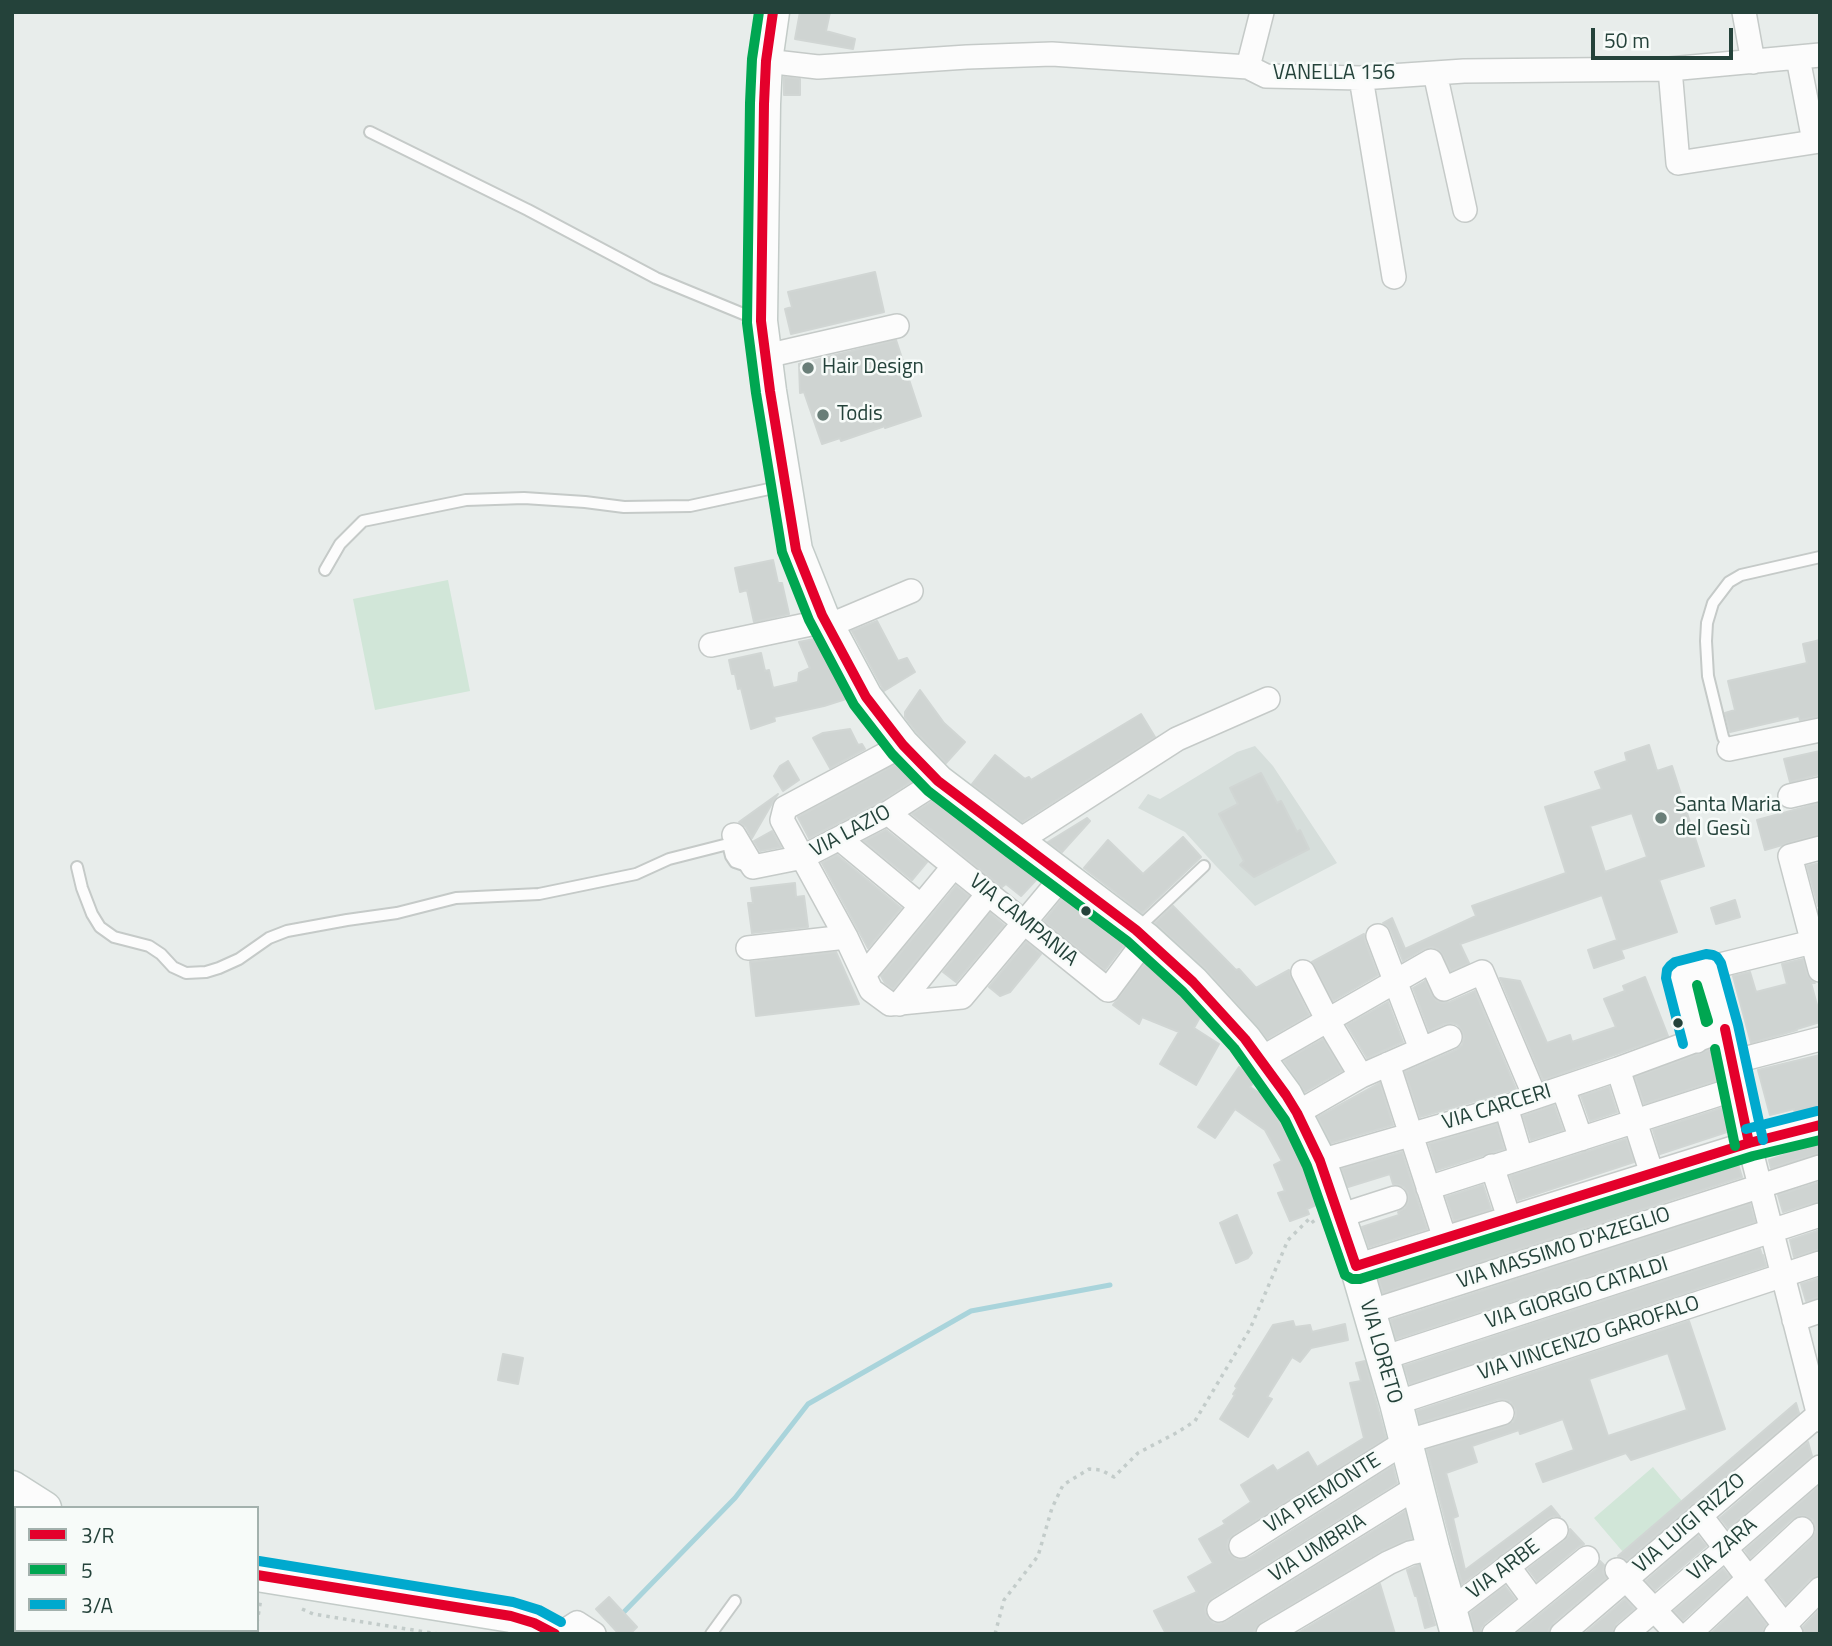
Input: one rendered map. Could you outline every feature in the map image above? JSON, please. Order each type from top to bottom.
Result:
[{"type":"street","name":"VIA LORETO","points":[[773,12],[766,61],[764,104],[761,321],[796,550],[826,624],[866,697],[903,745],[939,781],[1141,935],[1193,982],[1245,1039],[1286,1095],[1320,1161],[1328,1221],[1356,1266],[1396,1403],[1451,1627]]},
{"type":"street","points":[[1248,67],[1262,12]]},
{"type":"street","points":[[1744,12],[1753,62]]},
{"type":"street","name":"VANELLA 156","points":[[766,61],[818,67],[1052,54],[1248,67],[1266,75],[1362,78],[1464,71],[1670,69],[1809,56]]},
{"type":"street","points":[[1670,69],[1678,163],[1817,141],[1809,56]]},
{"type":"street","points":[[1435,73],[1465,210]]},
{"type":"street","points":[[1362,78],[1394,277]]},
{"type":"street","points":[[766,356],[897,326]]},
{"type":"street","points":[[712,645],[826,624],[911,591]]},
{"type":"street","points":[[1017,842],[1177,739],[1268,699]]},
{"type":"street","points":[[1729,749],[1820,730]]},
{"type":"street","points":[[903,745],[785,808],[782,820],[846,937],[871,989],[890,1004],[962,997],[1063,876]]},
{"type":"street","name":"VIA LAZIO","points":[[753,867],[803,858],[888,813],[939,781]]},
{"type":"street","points":[[1790,796],[1820,789]]},
{"type":"street","name":"VIA CAMPANIA","points":[[888,813],[1108,990],[1141,935]]},
{"type":"street","points":[[734,835],[753,867]]},
{"type":"street","points":[[840,839],[921,906]]},
{"type":"street","points":[[1820,848],[1790,856],[1816,941],[1820,970]]},
{"type":"street","points":[[864,975],[954,866]]},
{"type":"street","points":[[899,1004],[988,894]]},
{"type":"street","points":[[1378,936],[1421,1049]]},
{"type":"street","points":[[748,948],[846,937]]},
{"type":"street","points":[[1697,1041],[1680,975],[1816,941]]},
{"type":"street","points":[[1260,1059],[1431,961],[1444,989],[1482,972],[1535,1097]]},
{"type":"street","points":[[1719,965],[1728,1044],[1749,1143],[1794,1320],[1813,1364],[1819,1413]]},
{"type":"street","points":[[1303,972],[1361,1076]]},
{"type":"street","points":[[1297,1113],[1361,1076],[1450,1037]]},
{"type":"street","name":"VIA CARCERI","points":[[1320,1161],[1506,1107],[1697,1041],[1728,1044],[1820,1039]]},
{"type":"street","points":[[1388,1064],[1445,1239]]},
{"type":"street","points":[[1618,1069],[1652,1174]]},
{"type":"street","points":[[1563,1088],[1581,1139]]},
{"type":"street","points":[[1428,1188],[1738,1088]]},
{"type":"street","points":[[1506,1107],[1521,1157]]},
{"type":"street","points":[[1356,1266],[1749,1143],[1820,1125]]},
{"type":"street","points":[[1492,1166],[1509,1218]]},
{"type":"street","name":"VIA MASSIMO D'AZEGLIO","points":[[1369,1312],[1820,1167]]},
{"type":"street","points":[[1328,1221],[1395,1198]]},
{"type":"street","name":"VIA GIORGIO CATALDI","points":[[1383,1358],[1820,1215]]},
{"type":"street","name":"VIA VINCENZO GAROFALO","points":[[1396,1403],[1820,1263]]},
{"type":"street","points":[[1794,1320],[1820,1311]]},
{"type":"street","name":"VIA PIEMONTE","points":[[1241,1546],[1405,1442],[1502,1413]]},
{"type":"street","name":"VIA LUIGI RIZZO","points":[[1562,1634],[1620,1574],[1700,1515],[1819,1413]]},
{"type":"street","name":"VIA ZARA","points":[[1626,1634],[1820,1467]]},
{"type":"street","points":[[12,1487],[42,1506]]},
{"type":"street","name":"VIA UMBRIA","points":[[1219,1610],[1417,1487]]},
{"type":"street","points":[[1700,1515],[1749,1578],[1784,1631],[1820,1589]]},
{"type":"street","points":[[1689,1634],[1802,1529]]},
{"type":"street","name":"VIA ARBE","points":[[1451,1627],[1508,1566],[1556,1530]]},
{"type":"street","points":[[1274,1632],[1388,1563],[1410,1553],[1433,1548]]},
{"type":"street","points":[[1495,1634],[1587,1558]]},
{"type":"street","points":[[1508,1566],[1534,1601]]},
{"type":"street","points":[[1620,1574],[1677,1634]]},
{"type":"street","points":[[264,1586],[511,1616],[558,1634],[576,1623],[594,1634]]},
{"type":"lane","points":[[370,132],[528,210],[656,278],[761,321]]},
{"type":"lane","points":[[325,570],[340,544],[363,520],[466,500],[524,498],[624,507],[690,506],[786,485]]},
{"type":"lane","points":[[1729,749],[1723,737],[1708,676],[1707,623],[1713,603],[1729,582],[1741,575],[1820,557]]},
{"type":"lane","points":[[77,867],[82,888],[100,927],[114,937],[149,946],[173,967],[186,973],[219,968],[239,959],[269,938],[287,931],[397,913],[456,898],[539,894],[636,873],[669,859],[729,844],[735,862],[753,867]]},
{"type":"lane","points":[[1141,935],[1203,866]]},
{"type":"lane","points":[[711,1634],[735,1601]]},
{"type":"path","points":[[995,1634],[1004,1600],[1038,1556],[1052,1507],[1063,1485],[1089,1469],[1101,1470],[1114,1477],[1138,1453],[1195,1421],[1250,1329],[1288,1240],[1310,1218],[1328,1221]]},
{"type":"path","points":[[259,1610],[264,1586]]},
{"type":"path","points":[[292,1604],[313,1614],[438,1634]]},
{"type":"shaded area","points":[[1255,746],[1273,766],[1337,863],[1255,906],[1185,832],[1138,808],[1148,794],[1160,799],[1237,752]]},
{"type":"green space","points":[[448,580],[470,691],[375,710],[353,599]]},
{"type":"green space","points":[[1653,1467],[1682,1501],[1623,1552],[1594,1518]]},
{"type":"building","points":[[800,12],[830,12],[826,31],[855,39],[853,49],[795,39]]},
{"type":"building","points":[[784,77],[800,79],[800,95],[784,95]]},
{"type":"building","points":[[875,272],[884,312],[791,334],[785,309],[792,307],[788,292]]},
{"type":"building","points":[[896,340],[921,416],[841,441],[840,438],[822,444],[804,392],[800,393],[799,364]]},
{"type":"building","points":[[773,560],[789,614],[754,622],[747,590],[740,592],[735,568]]},
{"type":"building","points":[[877,621],[898,661],[907,658],[915,672],[884,691],[852,631]]},
{"type":"building","points":[[814,639],[846,699],[774,717],[775,721],[751,729],[741,688],[738,689],[729,660],[761,653],[773,688],[798,682],[799,673],[810,668],[799,642]]},
{"type":"building","points":[[1820,640],[1820,716],[1800,720],[1799,716],[1730,732],[1725,713],[1735,710],[1728,681],[1807,663],[1803,644]]},
{"type":"building","points":[[920,690],[944,723],[965,742],[946,763],[905,717],[905,712]]},
{"type":"building","points":[[1141,714],[1155,737],[1022,822],[972,784],[995,755],[1025,779],[1029,777],[1031,780]]},
{"type":"building","points":[[850,729],[858,745],[862,744],[865,749],[830,768],[813,738],[823,733]]},
{"type":"building","points":[[1649,745],[1657,771],[1672,766],[1704,866],[1659,880],[1677,932],[1621,950],[1624,958],[1594,968],[1588,950],[1617,940],[1602,895],[1460,944],[1469,963],[1451,971],[1443,955],[1432,947],[1403,961],[1391,931],[1383,923],[1392,918],[1405,949],[1476,916],[1472,906],[1566,873],[1545,807],[1602,789],[1595,772],[1627,761],[1625,753]],"holes":[[[1632,813],[1647,857],[1605,872],[1590,826]]]},
{"type":"building","points":[[1820,751],[1820,774],[1790,782],[1784,759]]},
{"type":"building","points":[[788,761],[799,780],[783,791],[774,776],[780,766]]},
{"type":"building","points":[[896,764],[912,781],[881,801],[809,838],[798,817]]},
{"type":"building","points":[[1261,773],[1277,803],[1281,801],[1297,832],[1300,830],[1309,849],[1254,877],[1240,865],[1244,861],[1219,814],[1238,804],[1230,788]]},
{"type":"building","points":[[778,794],[752,838],[746,827],[739,822]]},
{"type":"building","points":[[933,801],[1037,879],[1021,896],[1006,884],[1002,887],[912,814]]},
{"type":"building","points":[[1820,803],[1820,834],[1765,850],[1757,820]]},
{"type":"building","points":[[1087,818],[1090,821],[1062,852],[1048,842]]},
{"type":"building","points":[[886,830],[927,862],[912,880],[864,841]]},
{"type":"building","points":[[772,831],[781,847],[760,851],[754,841]]},
{"type":"building","points":[[1183,837],[1201,857],[1142,913],[1084,868],[1108,840],[1143,874]]},
{"type":"building","points":[[837,855],[901,908],[868,948],[822,863]]},
{"type":"building","points":[[1820,863],[1820,906],[1818,906],[1807,866]]},
{"type":"building","points":[[795,883],[796,897],[804,896],[808,927],[752,933],[748,903],[753,903],[751,888]]},
{"type":"building","points":[[956,886],[969,896],[893,989],[881,976]]},
{"type":"building","points":[[1062,899],[1124,945],[1105,970],[1044,921]]},
{"type":"building","points":[[1735,900],[1740,917],[1716,924],[1711,908]]},
{"type":"building","points":[[1173,906],[1256,988],[1289,970],[1309,1015],[1267,1039],[1207,970],[1155,923]]},
{"type":"building","points":[[990,913],[1004,925],[956,982],[943,972]]},
{"type":"building","points":[[1364,934],[1378,975],[1333,1001],[1312,962]]},
{"type":"building","points":[[1026,942],[1041,954],[1010,992],[1000,996],[989,987]]},
{"type":"building","points":[[836,952],[859,1004],[756,1016],[750,962]]},
{"type":"building","points":[[1803,959],[1807,974],[1815,983],[1811,983],[1820,1022],[1751,1043],[1733,976],[1750,972],[1756,992],[1787,984],[1782,964]]},
{"type":"building","points":[[1145,963],[1200,1017],[1194,1028],[1219,1044],[1196,1085],[1160,1064],[1179,1032],[1142,1017],[1139,1024],[1113,1005]]},
{"type":"building","points":[[1645,977],[1668,1036],[1543,1080],[1500,978],[1520,981],[1547,1043],[1570,1035],[1572,1042],[1616,1027],[1604,999],[1625,991],[1623,986]]},
{"type":"building","points":[[1425,981],[1432,995],[1442,1003],[1475,991],[1516,1089],[1420,1117],[1405,1072],[1456,1050],[1462,1045],[1464,1038],[1458,1025],[1452,1023],[1429,1031],[1413,988]]},
{"type":"building","points":[[1388,1002],[1403,1042],[1367,1058],[1347,1025]]},
{"type":"building","points":[[1323,1039],[1342,1071],[1305,1092],[1284,1061]]},
{"type":"building","points":[[1709,1050],[1718,1080],[1644,1104],[1635,1077]]},
{"type":"building","points":[[1820,1055],[1820,1108],[1795,1114],[1794,1109],[1770,1115],[1758,1070]]},
{"type":"building","points":[[1239,1067],[1254,1082],[1250,1087],[1264,1096],[1270,1105],[1303,1168],[1316,1205],[1307,1209],[1309,1214],[1290,1221],[1278,1193],[1285,1191],[1274,1165],[1282,1161],[1265,1130],[1235,1109],[1215,1138],[1198,1127]]},
{"type":"building","points":[[1380,1083],[1393,1125],[1331,1143],[1318,1117]]},
{"type":"building","points":[[1609,1087],[1617,1112],[1590,1121],[1581,1096]]},
{"type":"building","points":[[1554,1105],[1563,1130],[1531,1140],[1523,1116]]},
{"type":"building","points":[[1722,1108],[1730,1131],[1660,1154],[1653,1130]]},
{"type":"building","points":[[1497,1124],[1504,1149],[1437,1170],[1429,1144]]},
{"type":"building","points":[[1626,1139],[1634,1162],[1518,1200],[1510,1176]]},
{"type":"building","points":[[1820,1143],[1820,1153],[1771,1168],[1769,1160]]},
{"type":"building","points":[[1402,1152],[1427,1229],[1369,1247],[1362,1227],[1399,1215],[1398,1212],[1405,1208],[1408,1202],[1408,1193],[1404,1187],[1393,1184],[1390,1174],[1348,1187],[1342,1169]]},
{"type":"building","points":[[1737,1161],[1742,1177],[1383,1293],[1378,1277]]},
{"type":"building","points":[[1820,1182],[1820,1201],[1783,1212],[1778,1195]]},
{"type":"building","points":[[1483,1185],[1491,1209],[1454,1221],[1446,1197]]},
{"type":"building","points":[[1750,1204],[1755,1222],[1396,1339],[1391,1320]]},
{"type":"building","points":[[1237,1215],[1252,1253],[1248,1258],[1236,1263],[1220,1223]]},
{"type":"building","points":[[1820,1230],[1820,1249],[1794,1257],[1790,1240]]},
{"type":"building","points":[[1760,1249],[1766,1266],[1410,1384],[1404,1366]]},
{"type":"building","points":[[1820,1278],[1820,1297],[1806,1301],[1801,1284]]},
{"type":"building","points":[[1293,1321],[1295,1327],[1310,1325],[1312,1332],[1345,1324],[1348,1340],[1311,1348],[1300,1362],[1292,1357],[1267,1397],[1272,1399],[1248,1437],[1220,1419],[1235,1395],[1235,1386],[1273,1325]]},
{"type":"building","points":[[1689,1321],[1725,1429],[1631,1460],[1626,1453],[1543,1482],[1536,1464],[1574,1450],[1563,1419],[1520,1434],[1519,1430],[1472,1446],[1477,1462],[1446,1473],[1458,1516],[1453,1518],[1465,1570],[1551,1506],[1560,1517],[1548,1519],[1462,1584],[1427,1450],[1506,1426],[1513,1422],[1516,1410],[1511,1402],[1499,1399],[1420,1423],[1417,1411]],"holes":[[[1668,1353],[1687,1410],[1608,1436],[1589,1379]]]},
{"type":"building","points":[[503,1354],[523,1358],[518,1384],[498,1380]]},
{"type":"building","points":[[1365,1361],[1386,1438],[1234,1534],[1228,1540],[1229,1553],[1235,1559],[1249,1558],[1393,1466],[1397,1483],[1212,1598],[1206,1604],[1207,1617],[1213,1623],[1226,1622],[1405,1511],[1412,1538],[1381,1551],[1261,1622],[1252,1634],[1166,1634],[1154,1611],[1197,1592],[1188,1577],[1213,1563],[1199,1539],[1225,1524],[1223,1521],[1251,1502],[1241,1485],[1273,1465],[1277,1471],[1308,1452],[1317,1467],[1364,1438],[1350,1383],[1361,1381],[1356,1363]]},
{"type":"building","points":[[1796,1403],[1799,1413],[1627,1560],[1618,1556]]},
{"type":"building","points":[[1808,1442],[1812,1456],[1728,1528],[1720,1518]]},
{"type":"building","points":[[1819,1486],[1820,1575],[1810,1579],[1786,1604],[1767,1580],[1812,1539],[1816,1532],[1813,1520],[1798,1516],[1750,1558],[1745,1550]]},
{"type":"building","points":[[1570,1529],[1584,1544],[1537,1581],[1528,1569],[1564,1541],[1569,1536]]},
{"type":"building","points":[[1698,1536],[1706,1546],[1655,1590],[1646,1581]]},
{"type":"building","points":[[1600,1561],[1604,1565],[1606,1578],[1553,1623],[1548,1634],[1516,1634],[1596,1569]]},
{"type":"building","points":[[1419,1565],[1435,1625],[1425,1628],[1407,1570]]},
{"type":"building","points":[[1723,1569],[1730,1577],[1683,1620],[1674,1611]]},
{"type":"building","points":[[1380,1584],[1395,1634],[1296,1634]]},
{"type":"building","points":[[1505,1586],[1515,1599],[1485,1623],[1480,1634],[1475,1634],[1470,1613]]},
{"type":"building","points":[[609,1597],[637,1627],[630,1634],[619,1634],[596,1609]]},
{"type":"building","points":[[1625,1599],[1634,1609],[1616,1624],[1612,1634],[1584,1634]]},
{"type":"building","points":[[1747,1599],[1766,1624],[1762,1634],[1710,1634]]},
{"type":"building","points":[[1820,1609],[1820,1634],[1805,1634],[1803,1627]]},
{"type":"waterway","points":[[620,1616],[735,1498],[808,1404],[971,1311],[1110,1285]]},
{"type":"transit line","name":"5","points":[[759,12],[752,59],[750,103],[747,323],[782,552],[809,620],[854,705],[892,754],[928,791],[1127,941],[1183,992],[1234,1048],[1285,1120],[1307,1166],[1345,1275],[1360,1279],[1753,1156],[1820,1140]]},
{"type":"transit line","name":"3/R","points":[[773,12],[766,61],[764,104],[761,321],[796,550],[822,615],[866,697],[903,745],[938,781],[1136,930],[1193,982],[1245,1039],[1297,1113],[1320,1161],[1356,1266],[1749,1143],[1820,1125]]},
{"type":"transit line","name":"3/A","points":[[1683,1044],[1666,978],[1667,970],[1675,962],[1706,954],[1713,955],[1721,963],[1738,1025],[1763,1140]]},
{"type":"transit line","name":"5","points":[[1697,985],[1708,1021],[1706,1022],[1697,985]]},
{"type":"transit line","name":"3/R","points":[[1725,1029],[1749,1143]]},
{"type":"transit line","name":"5","points":[[1715,1049],[1735,1146]]},
{"type":"transit line","name":"3/A","points":[[1746,1129],[1817,1111]]},
{"type":"transit line","name":"3/A","points":[[259,1561],[513,1602],[539,1610],[561,1622]]},
{"type":"transit line","name":"3/R","points":[[259,1575],[511,1616],[534,1623],[555,1634]]},
{"type":"place","name":"Hair Design","points":[[808,368]]},
{"type":"place","name":"Todis","points":[[823,415]]},
{"type":"place","name":"Santa Maria del Gesù","points":[[1661,818]]}]
